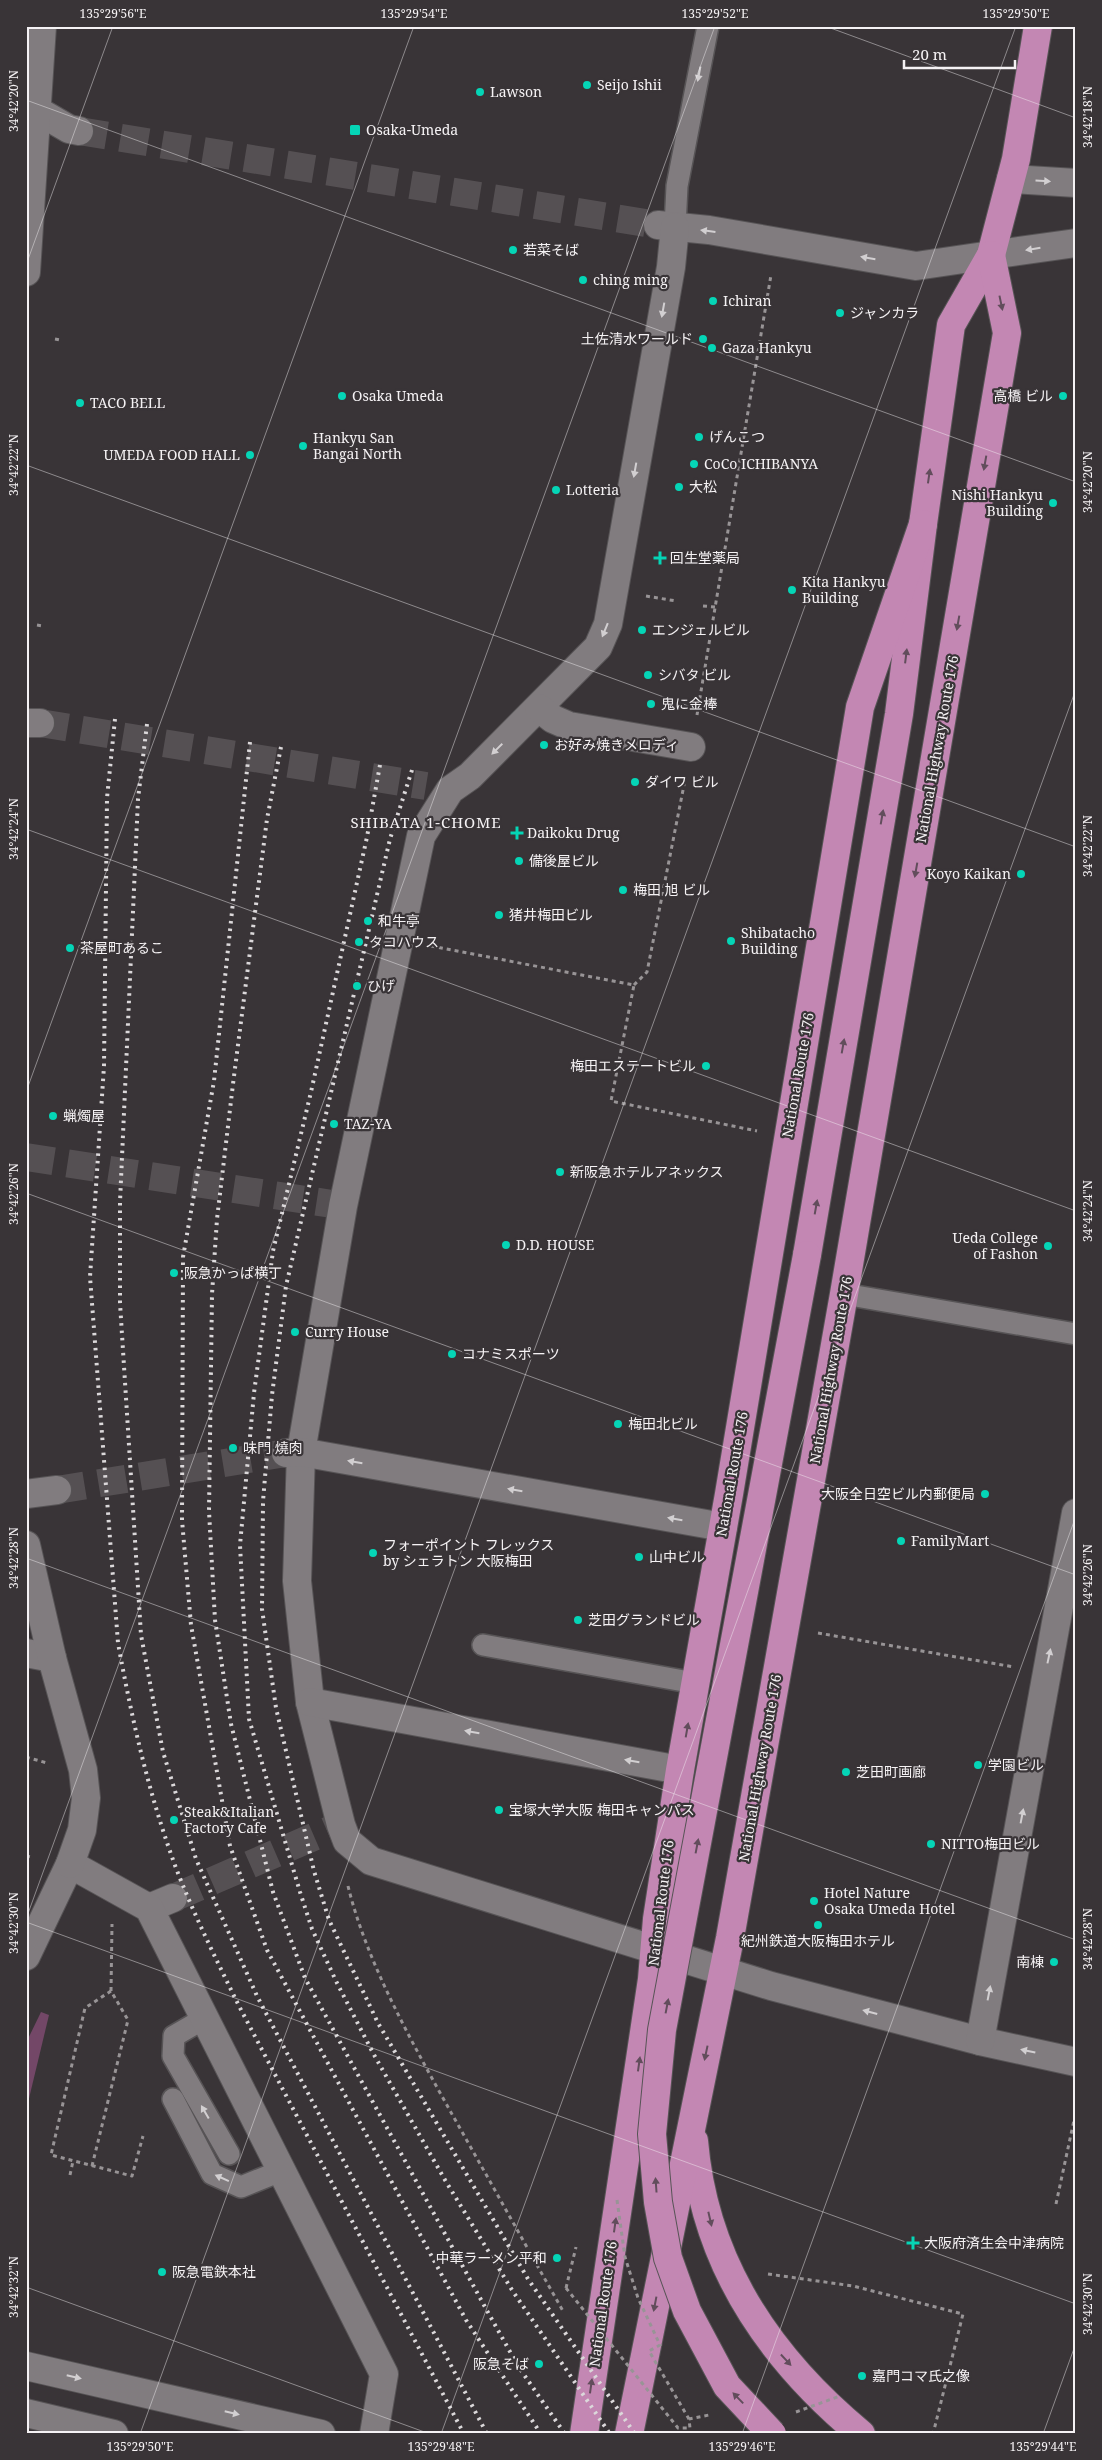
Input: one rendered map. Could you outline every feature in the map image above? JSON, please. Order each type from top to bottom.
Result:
[{"type":"highway","name":"National Highway Route 176","points":[[772,2434],[727,2386],[687,2311],[668,2258],[658,2202],[652,2134],[662,2030],[808,1255],[899,714],[951,325],[991,255],[1011,179],[1038,26]]},
{"type":"highway","name":"National Highway Route 176","points":[[861,2434],[840,2417],[776,2349],[739,2294],[724,2265],[712,2230],[695,2158],[692,2119],[723,1971],[844,1294],[1007,334],[991,255]]},
{"type":"highway","name":"National Route 176","points":[[584,2434],[649,1998],[642,1945],[680,1770],[723,1528],[860,707],[923,524]]},
{"type":"highway","points":[[630,2434],[692,2119]]},
{"type":"street","points":[[26,272],[32,107],[42,26]]},
{"type":"street","points":[[32,107],[69,129],[79,131]]},
{"type":"street","points":[[1011,179],[1076,183]]},
{"type":"street","points":[[1076,243],[916,266],[710,230],[667,226],[669,276],[608,624],[598,647],[470,776],[438,788],[421,836],[401,940],[338,1205],[294,1452],[297,1581],[310,1702],[341,1831],[371,1861],[723,1971],[980,2041],[1076,2062]]},
{"type":"street","points":[[539,708],[553,719],[569,726],[692,747]]},
{"type":"street","points":[[294,1452],[723,1528]]},
{"type":"street","points":[[26,1494],[57,1490]]},
{"type":"street","points":[[980,2041],[1024,1805],[1046,1673],[1067,1571],[1076,1513]]},
{"type":"street","points":[[26,1545],[39,1656],[75,1734],[83,1770],[86,1798],[82,1830],[70,1864],[26,1956]]},
{"type":"street","points":[[310,1702],[680,1770]]},
{"type":"street","points":[[70,1864],[149,1908],[283,2170],[384,2374],[374,2434]]},
{"type":"street","points":[[149,1908],[173,1898]]},
{"type":"street","points":[[26,2366],[321,2434]]},
{"type":"street","points":[[26,2413],[114,2434]]},
{"type":"lane","points":[[667,226],[677,186],[708,26]]},
{"type":"lane","points":[[844,1294],[1076,1334]]},
{"type":"lane","points":[[483,1645],[695,1683]]},
{"type":"lane","points":[[205,2018],[174,2036],[173,2056],[229,2154]]},
{"type":"lane","points":[[173,2099],[212,2174],[241,2187],[283,2170]]},
{"type":"path","points":[[771,274],[692,747],[647,972],[634,985],[611,1101],[787,1138]]},
{"type":"path","points":[[55,339],[60,340]]},
{"type":"path","points":[[640,595],[676,601]]},
{"type":"path","points":[[703,606],[715,608]]},
{"type":"path","points":[[37,625],[43,626]]},
{"type":"path","points":[[401,940],[634,985]]},
{"type":"path","points":[[818,1633],[1046,1673]]},
{"type":"path","points":[[26,1757],[52,1764]]},
{"type":"path","points":[[341,1831],[344,1869],[352,1902],[409,2039],[562,2312]]},
{"type":"path","points":[[26,1856],[31,1857]]},
{"type":"path","points":[[92,2166],[128,2020],[111,1991],[113,1918]]},
{"type":"path","points":[[111,1991],[85,2008],[51,2156],[132,2176],[143,2136]]},
{"type":"path","points":[[1056,2204],[1076,2111]]},
{"type":"path","points":[[70,2175],[73,2161]]},
{"type":"path","points":[[617,2200],[624,2257],[638,2298],[660,2345],[649,2351],[689,2419]]},
{"type":"path","points":[[566,2288],[578,2240]]},
{"type":"path","points":[[765,2274],[853,2286],[962,2314],[933,2434]]},
{"type":"shaded area","points":[[41,2012],[49,2015],[26,2111],[26,2043]]},
{"type":"tunnel","points":[[79,131],[658,225]]},
{"type":"tunnel","points":[[40,723],[426,786]]},
{"type":"tunnel","points":[[26,1157],[332,1204]]},
{"type":"tunnel","points":[[57,1490],[286,1453]]},
{"type":"tunnel","points":[[173,1898],[334,1828]]},
{"type":"railway","points":[[115,719],[107,798],[104,1066],[90,1277],[118,1643],[129,1700],[142,1757],[166,1841],[198,1920],[239,2006],[464,2434]]},
{"type":"railway","points":[[147,724],[138,799],[120,1202],[120,1303],[141,1635],[163,1752],[196,1859],[257,1996],[487,2434]]},
{"type":"railway","points":[[250,742],[214,1081],[183,1257],[182,1520],[191,1625],[230,1846],[267,1950],[466,2320],[541,2434]]},
{"type":"railway","points":[[281,747],[267,819],[233,1084],[217,1219],[212,1294],[209,1511],[215,1620],[231,1724],[273,1892],[305,1978],[518,2366],[565,2434]]},
{"type":"railway","points":[[380,765],[367,837],[311,1092],[273,1251],[254,1393],[240,1545],[249,1719],[312,1929],[336,1981],[373,2053],[445,2180],[512,2290],[610,2434]]},
{"type":"railway","points":[[412,770],[390,839],[286,1286],[272,1395],[263,1501],[262,1609],[276,1708],[314,1871],[329,1920],[378,2023],[528,2279],[635,2434]]},
{"type":"place","name":"Seijo Ishii","points":[[587,85]]},
{"type":"place","name":"Lawson","points":[[480,92]]},
{"type":"place","name":"Osaka-Umeda","points":[[355,130]]},
{"type":"place","name":"若菜そば","points":[[513,250]]},
{"type":"place","name":"ching ming","points":[[583,280]]},
{"type":"place","name":"Ichiran","points":[[713,301]]},
{"type":"place","name":"ジャンカラ","points":[[840,313]]},
{"type":"place","name":"土佐清水ワールド","points":[[703,339]]},
{"type":"place","name":"Gaza Hankyu","points":[[712,348]]},
{"type":"place","name":"Osaka Umeda","points":[[342,396]]},
{"type":"place","name":"高橋 ビル","points":[[1063,396]]},
{"type":"place","name":"TACO BELL","points":[[80,403]]},
{"type":"place","name":"げんこつ","points":[[699,437]]},
{"type":"place","name":"Hankyu San Bangai North","points":[[303,446]]},
{"type":"place","name":"UMEDA FOOD HALL","points":[[250,455]]},
{"type":"place","name":"CoCo ICHIBANYA","points":[[694,464]]},
{"type":"place","name":"大松","points":[[679,487]]},
{"type":"place","name":"Lotteria","points":[[556,490]]},
{"type":"place","name":"Nishi Hankyu Building","points":[[1053,503]]},
{"type":"place","name":"回生堂薬局","points":[[660,558]]},
{"type":"place","name":"Kita Hankyu Building","points":[[792,590]]},
{"type":"place","name":"エンジェルビル","points":[[642,630]]},
{"type":"place","name":"シバタ ビル","points":[[648,675]]},
{"type":"place","name":"鬼に金棒","points":[[651,704]]},
{"type":"place","name":"お好み焼きメロディ","points":[[544,745]]},
{"type":"place","name":"ダイワ ビル","points":[[635,782]]},
{"type":"place","name":"Daikoku Drug","points":[[517,833]]},
{"type":"place","name":"備後屋ビル","points":[[519,861]]},
{"type":"place","name":"Koyo Kaikan","points":[[1021,874]]},
{"type":"place","name":"梅田 旭 ビル","points":[[623,890]]},
{"type":"place","name":"猪井梅田ビル","points":[[499,915]]},
{"type":"place","name":"和牛亭","points":[[368,921]]},
{"type":"place","name":"Shibatacho Building","points":[[731,941]]},
{"type":"place","name":"タコハウス","points":[[359,942]]},
{"type":"place","name":"茶屋町あるこ","points":[[70,948]]},
{"type":"place","name":"ひげ","points":[[357,986]]},
{"type":"place","name":"梅田エステートビル","points":[[706,1066]]},
{"type":"place","name":"蝋燭屋","points":[[53,1116]]},
{"type":"place","name":"TAZ-YA","points":[[334,1124]]},
{"type":"place","name":"新阪急ホテルアネックス","points":[[560,1172]]},
{"type":"place","name":"D.D. HOUSE","points":[[506,1245]]},
{"type":"place","name":"Ueda College of Fashon","points":[[1048,1246]]},
{"type":"place","name":"阪急かっぱ横丁","points":[[174,1273]]},
{"type":"place","name":"Curry House","points":[[295,1332]]},
{"type":"place","name":"コナミスポーツ","points":[[452,1354]]},
{"type":"place","name":"梅田北ビル","points":[[618,1424]]},
{"type":"place","name":"味門 燒肉","points":[[233,1448]]},
{"type":"place","name":"大阪全日空ビル内郵便局","points":[[985,1494]]},
{"type":"place","name":"FamilyMart","points":[[901,1541]]},
{"type":"place","name":"フォーポイント フレックス by シェラトン 大阪梅田","points":[[373,1553]]},
{"type":"place","name":"山中ビル","points":[[639,1557]]},
{"type":"place","name":"芝田グランドビル","points":[[578,1620]]},
{"type":"place","name":"学園ビル","points":[[978,1765]]},
{"type":"place","name":"芝田町画廊","points":[[846,1772]]},
{"type":"place","name":"宝塚大学大阪 梅田キャンパス","points":[[499,1810]]},
{"type":"place","name":"Steak&Italian Factory Cafe","points":[[174,1820]]},
{"type":"place","name":"NITTO梅田ビル","points":[[931,1844]]},
{"type":"place","name":"Hotel Nature Osaka Umeda Hotel","points":[[814,1901]]},
{"type":"place","name":"紀州鉄道大阪梅田ホテル","points":[[818,1925]]},
{"type":"place","name":"南棟","points":[[1054,1962]]},
{"type":"place","name":"大阪府済生会中津病院","points":[[913,2243]]},
{"type":"place","name":"中華ラーメン平和","points":[[557,2258]]},
{"type":"place","name":"阪急電鉄本社","points":[[162,2272]]},
{"type":"place","name":"阪急そば","points":[[539,2364]]},
{"type":"place","name":"嘉門コマ氏之像","points":[[862,2376]]},
{"type":"district","name":"SHIBATA 1-CHOME","points":[[426,823]]}]
